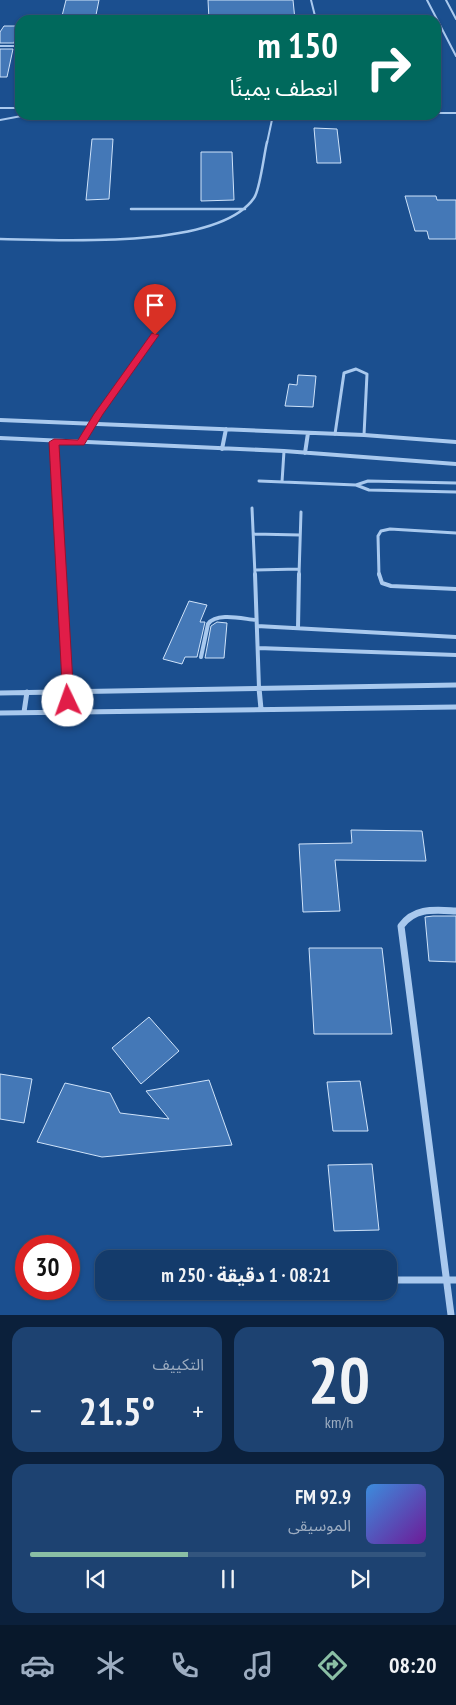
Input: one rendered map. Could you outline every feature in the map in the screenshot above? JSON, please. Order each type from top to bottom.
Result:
[{"type":"street","points":[[0,420],[364,435],[456,442]]},
{"type":"street","points":[[81,443],[91,424]]},
{"type":"street","points":[[222,449],[226,429]]},
{"type":"street","points":[[305,453],[308,433]]},
{"type":"street","points":[[0,438],[54,442],[284,451],[456,464]]},
{"type":"street","points":[[54,442],[69,712]]},
{"type":"street","points":[[0,693],[456,685]]},
{"type":"street","points":[[259,688],[261,709]]},
{"type":"street","points":[[24,712],[27,692]]},
{"type":"street","points":[[0,713],[456,707]]},
{"type":"street","points":[[451,1315],[401,926],[406,917],[414,912],[456,911]]},
{"type":"street","points":[[397,1280],[456,1280]]},
{"type":"lane","points":[[311,0],[315,15]]},
{"type":"lane","points":[[428,0],[436,15]]},
{"type":"lane","points":[[446,0],[456,19]]},
{"type":"lane","points":[[441,26],[456,56]]},
{"type":"lane","points":[[0,46],[15,46]]},
{"type":"lane","points":[[0,108],[15,108]]},
{"type":"lane","points":[[441,112],[456,114]]},
{"type":"lane","points":[[0,120],[15,117]]},
{"type":"lane","points":[[0,239],[108,240],[154,236],[209,225],[229,218],[245,208],[255,197],[272,120]]},
{"type":"lane","points":[[131,208],[245,208]]},
{"type":"lane","points":[[91,424],[155,335]]},
{"type":"lane","points":[[335,434],[344,373],[356,369],[367,374],[364,435]]},
{"type":"lane","points":[[282,482],[284,451]]},
{"type":"lane","points":[[259,481],[356,485],[369,490],[456,492]]},
{"type":"lane","points":[[356,485],[368,481],[456,483]]},
{"type":"lane","points":[[252,508],[259,688]]},
{"type":"lane","points":[[298,628],[301,512]]},
{"type":"lane","points":[[456,533],[390,529],[381,531],[378,536],[379,577],[382,583],[391,586],[456,589]]},
{"type":"lane","points":[[253,534],[300,535]]},
{"type":"lane","points":[[255,570],[299,569]]},
{"type":"lane","points":[[201,657],[208,624],[211,620],[223,617],[256,620]]},
{"type":"lane","points":[[257,626],[456,636]]},
{"type":"lane","points":[[258,648],[456,655]]},
{"type":"building","points":[[66,0],[99,0],[96,15],[62,15]]},
{"type":"building","points":[[208,0],[293,0],[294,15],[209,15]]},
{"type":"building","points":[[4,26],[15,26],[14,43],[0,43],[0,32]]},
{"type":"building","points":[[0,49],[13,49],[7,77],[0,77]]},
{"type":"building","points":[[314,128],[337,129],[341,163],[317,163]]},
{"type":"building","points":[[92,139],[113,139],[109,199],[86,200]]},
{"type":"building","points":[[201,152],[232,152],[234,200],[201,201]]},
{"type":"building","points":[[405,196],[436,196],[437,200],[456,200],[456,239],[429,239],[427,231],[415,231]]},
{"type":"building","points":[[298,375],[316,376],[313,407],[285,406],[289,384],[297,385]]},
{"type":"building","points":[[189,601],[207,605],[200,622],[205,622],[197,657],[185,657],[182,664],[163,659]]},
{"type":"building","points":[[217,622],[227,623],[224,658],[205,658],[211,626]]},
{"type":"building","points":[[351,830],[422,831],[426,861],[335,860],[340,911],[303,912],[299,844],[352,843]]},
{"type":"building","points":[[456,916],[456,962],[429,961],[425,917]]},
{"type":"building","points":[[309,948],[382,948],[392,1034],[314,1034]]},
{"type":"building","points":[[149,1017],[179,1051],[141,1084],[112,1048]]},
{"type":"building","points":[[0,1074],[32,1079],[24,1123],[0,1119]]},
{"type":"building","points":[[209,1080],[232,1145],[102,1157],[37,1142],[65,1083],[110,1093],[120,1113],[169,1119],[146,1091]]},
{"type":"building","points":[[360,1081],[368,1131],[333,1131],[327,1082]]},
{"type":"building","points":[[372,1164],[379,1230],[334,1231],[328,1165]]},
{"type":"route","points":[[68,701],[54,442],[81,443],[91,424],[155,335]]}]
